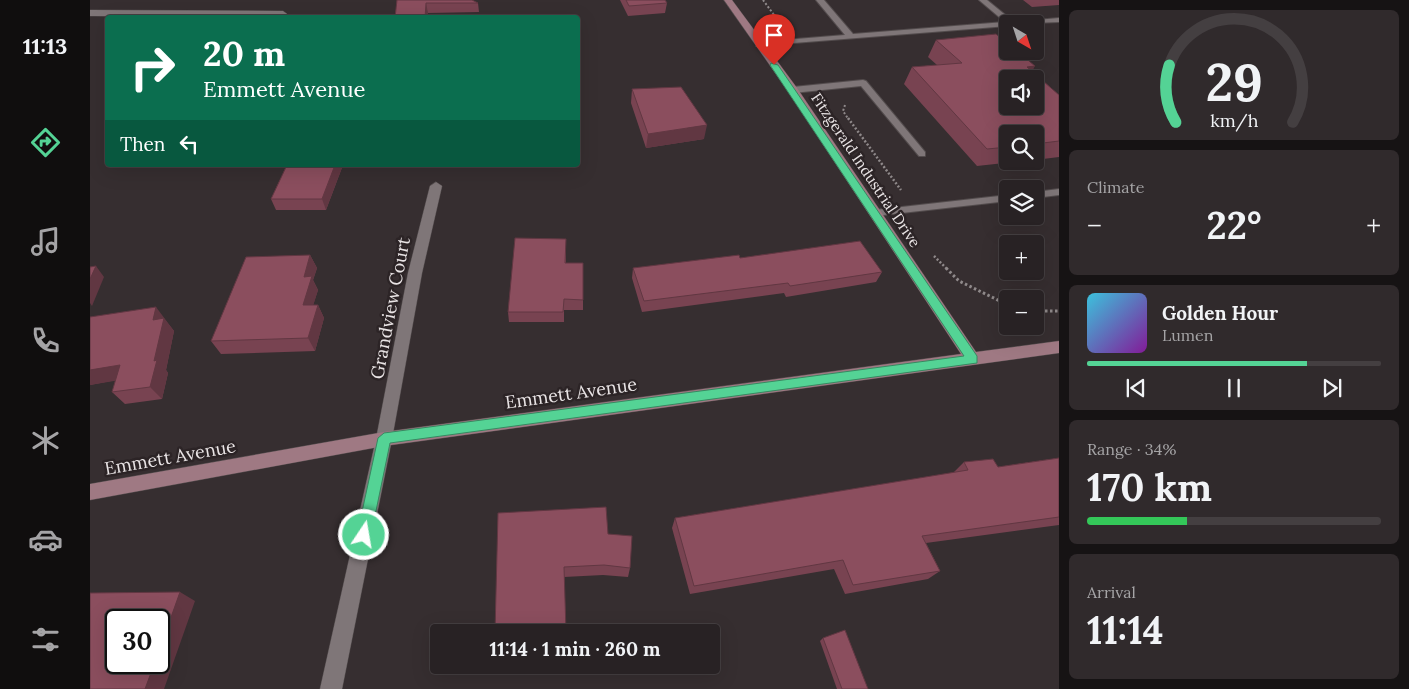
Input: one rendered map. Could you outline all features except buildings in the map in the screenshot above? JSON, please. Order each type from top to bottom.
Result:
[{"type":"street","name":"Fitzgerald Industrial Drive","points":[[728,0],[792,90],[973,360]]},
{"type":"street","points":[[90,13],[283,14]]},
{"type":"street","name":"Grandview Court","points":[[331,689],[384,438],[415,273],[436,186]]},
{"type":"street","name":"Emmett Avenue","points":[[90,492],[384,438],[1059,347]]},
{"type":"lane","points":[[820,0],[851,37]]},
{"type":"lane","points":[[983,0],[1001,15]]},
{"type":"lane","points":[[1044,21],[1059,20]]},
{"type":"lane","points":[[759,44],[999,25]]},
{"type":"lane","points":[[792,90],[863,83],[922,154]]},
{"type":"lane","points":[[1044,194],[1059,192]]},
{"type":"lane","points":[[875,214],[999,199]]},
{"type":"path","points":[[763,0],[793,42]]},
{"type":"path","points":[[834,86],[845,97],[843,111],[905,195],[906,210]]},
{"type":"path","points":[[933,255],[959,281],[999,301]]},
{"type":"path","points":[[1044,311],[1059,311]]},
{"type":"route","points":[[364,535],[384,438],[973,360],[774,65]]}]
